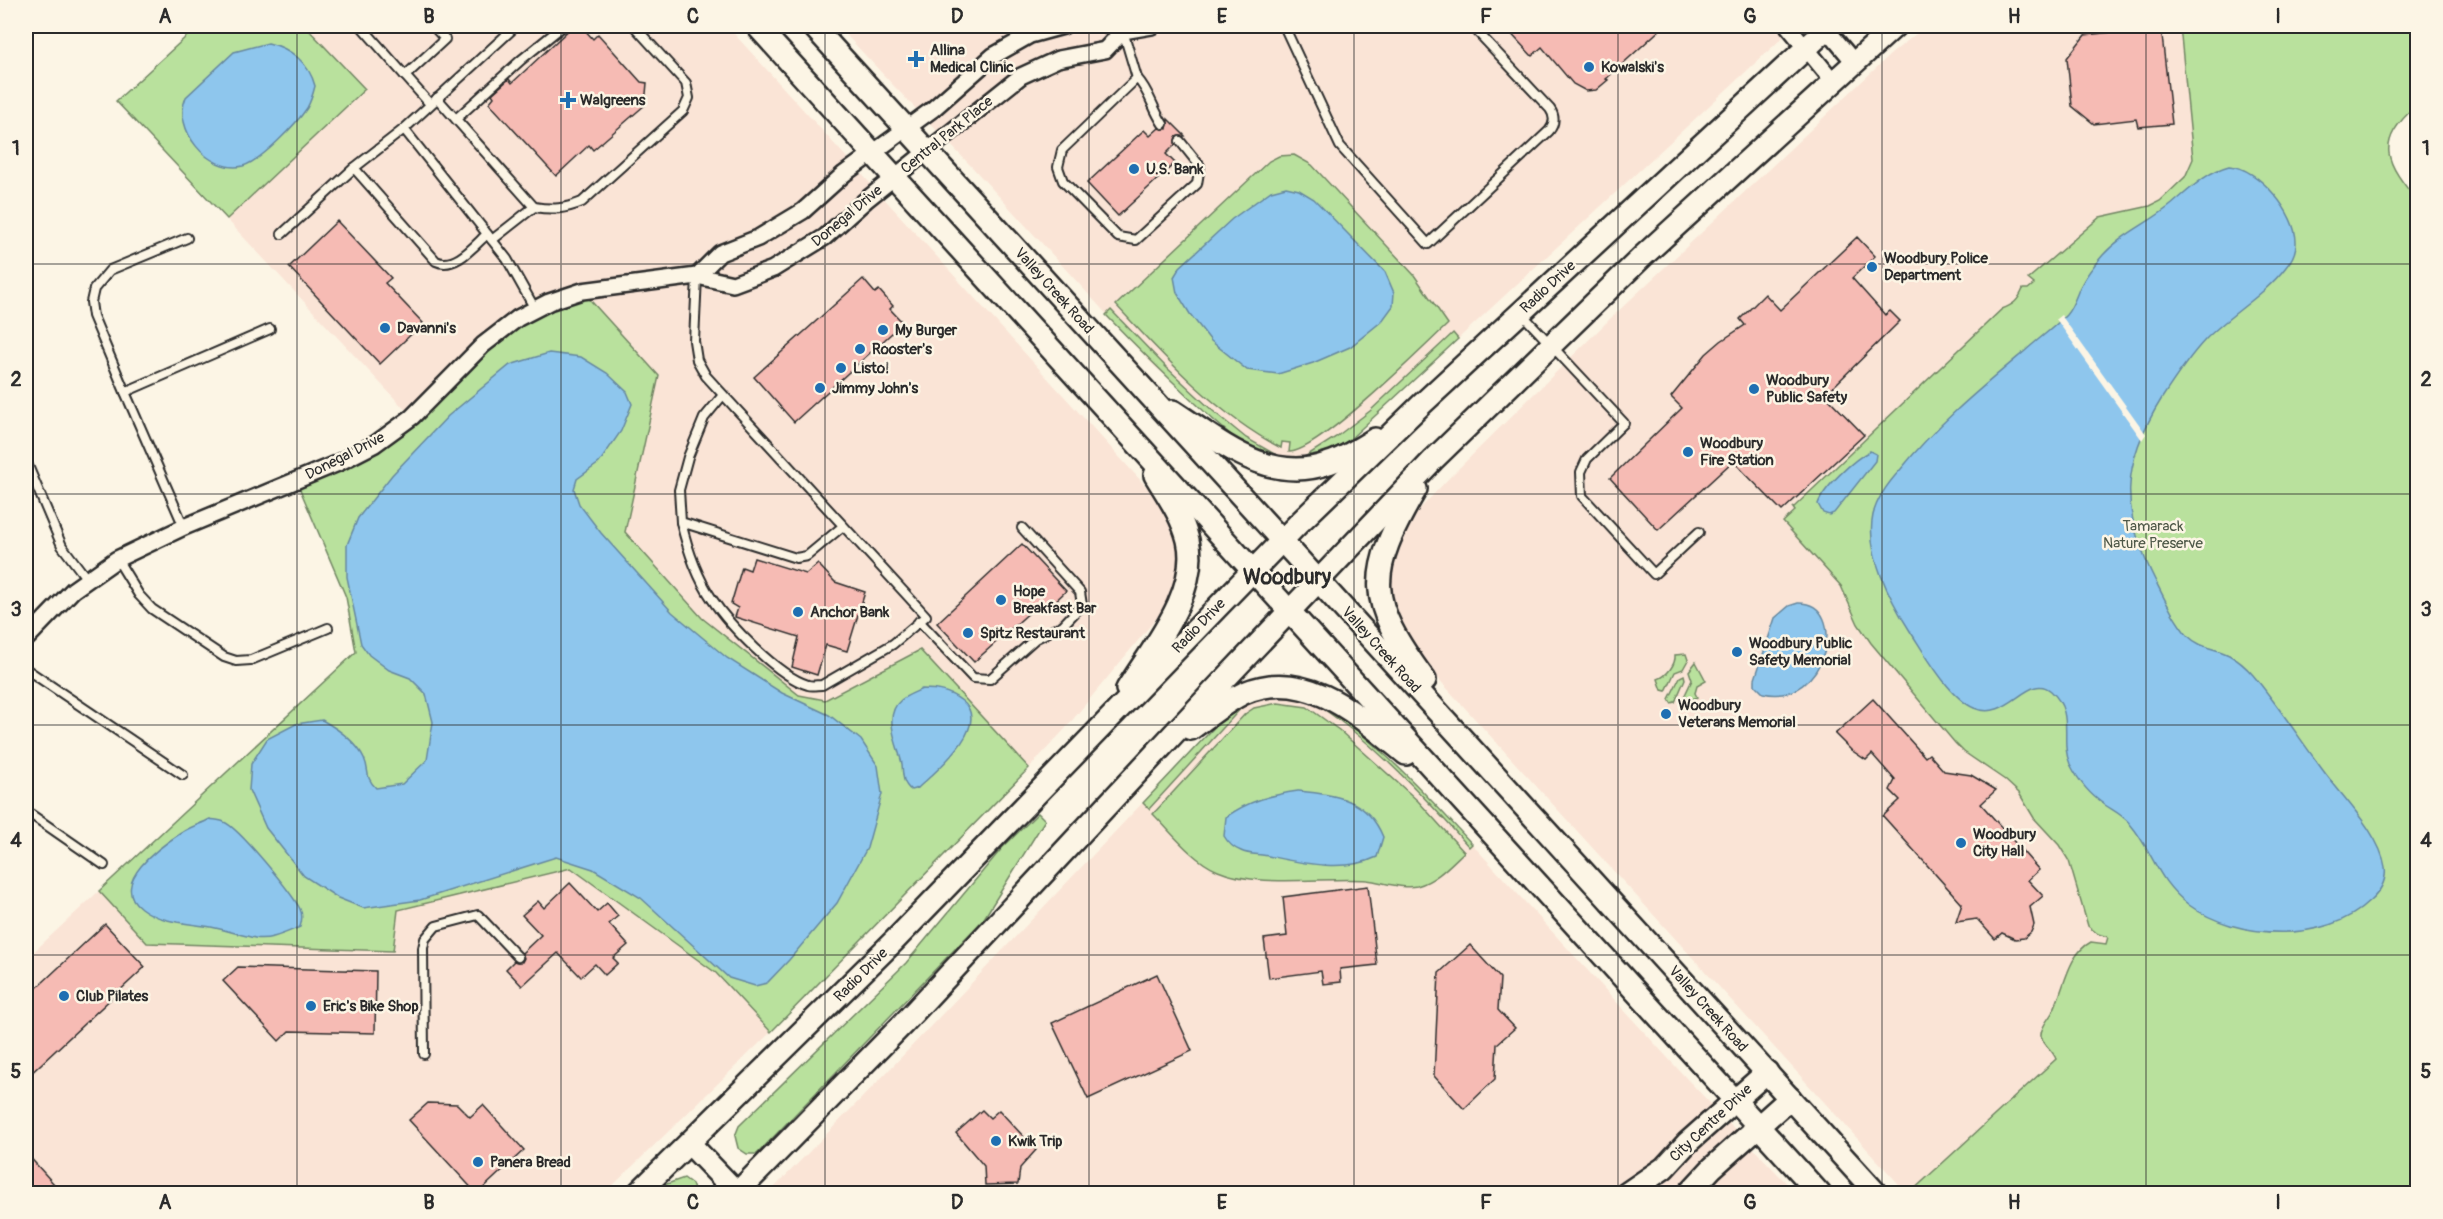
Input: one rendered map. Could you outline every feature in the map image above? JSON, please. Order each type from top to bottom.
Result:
[{"type":"main road","points":[[757,26],[1820,1194]]},
{"type":"main road","name":"Valley Creek Road","points":[[813,26],[1877,1194]]},
{"type":"main road","points":[[690,1144],[737,1193],[903,1024],[1433,460],[1551,344],[1895,26]]},
{"type":"main road","name":"Radio Drive","points":[[637,1194],[875,961],[1281,541],[1400,426],[1827,27]]},
{"type":"main road","points":[[1148,394],[1242,456],[1278,469],[1300,470],[1328,464],[1400,426]]},
{"type":"main road","points":[[1107,723],[1178,605],[1190,566],[1188,541],[1178,513],[1127,430]]},
{"type":"main road","points":[[1433,460],[1396,523],[1386,545],[1380,573],[1382,606],[1388,625],[1399,645],[1491,770]]},
{"type":"main road","points":[[1146,763],[1242,694],[1269,687],[1299,687],[1318,692],[1349,709],[1460,797]]},
{"type":"main road","name":"City Centre Drive","points":[[1626,1194],[1664,1168],[1767,1072]]},
{"type":"main road","points":[[1688,1194],[1712,1168],[1790,1098]]},
{"type":"street","name":"Central Park Place","points":[[873,153],[933,109],[993,56],[1030,35],[1063,26]]},
{"type":"street","points":[[1116,28],[1152,26]]},
{"type":"street","points":[[1788,26],[1833,81]]},
{"type":"street","points":[[1827,27],[1854,62]]},
{"type":"street","name":"Central Park Place","points":[[896,177],[1021,76],[1058,59],[1105,50],[1116,28]]},
{"type":"street","points":[[697,276],[720,253],[758,238],[803,211],[844,174],[873,153]]},
{"type":"street","name":"Donegal Drive","points":[[26,639],[54,607],[87,579],[117,559],[184,527],[338,463],[375,444],[412,417],[501,329],[535,309],[582,291],[697,276],[733,284],[773,269],[825,237],[896,177]]},
{"type":"lane","points":[[361,26],[430,104]]},
{"type":"lane","points":[[405,76],[445,39],[433,26]]},
{"type":"lane","points":[[282,234],[354,168],[404,129],[516,26]]},
{"type":"lane","points":[[456,120],[521,60],[563,26]]},
{"type":"lane","points":[[437,98],[534,207],[552,210],[566,209],[582,202],[683,111],[689,98],[686,83],[634,26]]},
{"type":"lane","points":[[1284,26],[1340,146],[1428,244],[1549,131],[1553,123],[1550,109],[1472,26]]},
{"type":"lane","points":[[1116,28],[1137,78],[1147,89],[1151,105],[1164,124]]},
{"type":"lane","points":[[1137,78],[1062,150],[1058,167],[1063,181],[1118,237],[1136,240],[1197,184],[1200,166],[1180,141]]},
{"type":"lane","points":[[404,129],[507,259],[535,309]]},
{"type":"lane","points":[[354,168],[430,254],[442,264],[452,263],[534,207]]},
{"type":"lane","points":[[184,527],[93,316],[91,302],[94,289],[100,279],[119,265],[187,238]]},
{"type":"lane","points":[[697,276],[694,341],[697,360],[706,376],[926,616],[893,644],[822,685],[809,686],[790,675],[760,652],[729,622],[711,597],[687,546],[681,522],[679,490],[688,457],[704,418],[723,395]]},
{"type":"lane","points":[[1521,313],[1624,423],[1587,459],[1581,472],[1582,496],[1654,574],[1700,532]]},
{"type":"lane","points":[[125,392],[270,329]]},
{"type":"lane","points":[[26,461],[62,546],[87,579]]},
{"type":"lane","points":[[681,522],[796,558],[807,556],[843,526]]},
{"type":"lane","points":[[919,621],[973,678],[990,679],[1035,639],[1063,625],[1082,605],[1080,592],[1022,528]]},
{"type":"lane","points":[[117,559],[140,595],[152,609],[224,657],[237,661],[251,660],[328,628]]},
{"type":"lane","points":[[26,669],[183,775]]},
{"type":"lane","points":[[26,811],[104,865]]},
{"type":"lane","points":[[424,1054],[423,948],[430,931],[436,926],[478,915],[518,957]]},
{"type":"shaded area","points":[[198,26],[727,26],[1163,505],[1169,514],[1178,540],[1180,567],[1169,603],[1065,729],[1029,768],[920,650],[825,700],[799,696],[702,618],[625,532],[659,376],[412,417],[116,101]]},
{"type":"shaded area","points":[[838,26],[1795,26],[1348,441],[1335,450],[1296,460],[1259,454],[1155,367],[973,168]]},
{"type":"shaded area","points":[[1926,26],[2190,26],[2204,167],[2160,208],[2103,219],[1783,522],[2125,895],[2065,1050],[1910,1194],[1413,651],[1390,601],[1389,573],[1403,530],[1450,477],[1612,317],[1891,54]]},
{"type":"shaded area","points":[[1284,695],[1321,703],[1417,784],[1688,1080],[1796,1193],[768,1194],[890,1069],[1223,718],[1243,704],[1259,698]]},
{"type":"shaded area","points":[[571,868],[716,973],[771,1032],[605,1193],[26,1194],[26,959],[99,891],[147,943],[393,951],[397,910]]},
{"type":"green space","points":[[198,26],[305,26],[365,89],[227,219],[116,101]]},
{"type":"green space","name":"Tamarack Nature Preserve","points":[[2180,26],[2417,26],[2417,105],[2394,131],[2389,153],[2398,175],[2418,202],[2417,1193],[1910,1193],[2056,1059],[2042,1039],[2042,1029],[2053,1011],[2077,955],[2091,942],[2106,944],[2108,937],[2098,934],[2088,926],[2069,861],[2059,845],[2034,818],[2019,793],[1955,743],[1871,643],[1858,624],[1841,586],[1783,522],[1795,511],[1793,508],[2002,309],[2015,302],[2023,289],[2028,289],[2034,284],[2028,279],[2100,217],[2150,206],[2160,201],[2185,177],[2193,159]]},
{"type":"green space","points":[[1294,155],[1312,165],[1414,275],[1448,324],[1345,418],[1303,448],[1289,452],[1290,443],[1282,442],[1281,448],[1257,434],[1213,402],[1173,365],[1116,305],[1269,161],[1279,156]]},
{"type":"green space","points":[[582,291],[659,376],[625,532],[702,618],[799,695],[825,700],[920,650],[1029,768],[771,1032],[716,973],[571,868],[398,910],[393,951],[147,943],[99,891],[356,652],[346,597],[296,480],[375,444],[483,345]]},
{"type":"green space","points":[[1111,310],[1166,367],[1213,411],[1246,438],[1278,456],[1278,459],[1253,450],[1221,427],[1106,315]]},
{"type":"green space","points":[[1453,333],[1458,339],[1348,441],[1321,456],[1303,458],[1370,411]]},
{"type":"green space","points":[[1686,654],[1688,660],[1683,669],[1675,672],[1666,691],[1662,690],[1658,679],[1670,669],[1675,655]]},
{"type":"green space","points":[[1696,662],[1706,681],[1697,686],[1695,693],[1697,697],[1686,701],[1683,699],[1692,680],[1689,671]]},
{"type":"green space","points":[[1684,675],[1685,679],[1675,702],[1671,703],[1669,699],[1680,677]]},
{"type":"green space","points":[[1278,703],[1307,707],[1339,730],[1418,801],[1464,852],[1437,876],[1424,884],[1411,887],[1350,879],[1271,881],[1252,879],[1218,871],[1200,860],[1183,846],[1153,814],[1245,714],[1254,708]]},
{"type":"green space","points":[[1243,704],[1149,809],[1143,803],[1223,718]]},
{"type":"green space","points":[[1321,704],[1382,752],[1472,844],[1469,847],[1400,773],[1342,722],[1322,708]]},
{"type":"green space","points":[[1038,813],[1045,820],[983,920],[757,1154],[747,1154],[738,1148],[735,1136],[739,1126],[906,963],[1003,847]]},
{"type":"green space","points":[[684,1178],[692,1184],[695,1193],[656,1193],[667,1184]]},
{"type":"water","points":[[268,43],[291,53],[304,64],[315,86],[310,103],[287,132],[251,163],[230,167],[217,163],[196,146],[189,135],[184,122],[183,109],[186,97],[234,52]]},
{"type":"water","points":[[2229,166],[2252,174],[2274,194],[2283,206],[2295,231],[2294,253],[2292,259],[2268,287],[2205,340],[2162,398],[2138,445],[2132,467],[2131,510],[2144,556],[2183,630],[2198,643],[2232,657],[2253,675],[2368,828],[2382,854],[2385,877],[2374,898],[2352,915],[2330,925],[2306,930],[2281,932],[2231,925],[2208,917],[2189,905],[2169,885],[2130,824],[2094,797],[2077,776],[2067,755],[2065,718],[2059,700],[2051,691],[2043,687],[2034,687],[2008,704],[1986,711],[1974,708],[1956,695],[1938,674],[1903,619],[1881,576],[1873,545],[1873,515],[1880,496],[1929,437],[2066,315],[2088,274],[2110,248],[2163,211],[2205,177]]},
{"type":"water","points":[[1286,187],[1299,190],[1314,199],[1385,272],[1394,293],[1393,306],[1382,321],[1350,347],[1313,363],[1278,374],[1247,370],[1211,341],[1177,293],[1174,277],[1180,267],[1232,219],[1271,191]]},
{"type":"water","points":[[549,353],[581,357],[607,373],[627,392],[632,404],[621,431],[599,463],[577,479],[574,489],[579,504],[601,533],[672,612],[727,658],[782,693],[829,715],[861,740],[878,766],[882,794],[867,848],[837,903],[767,983],[755,986],[729,978],[641,898],[593,869],[556,857],[420,900],[363,908],[338,898],[304,876],[266,828],[249,790],[251,764],[267,739],[296,724],[322,720],[346,736],[361,752],[370,780],[376,788],[402,784],[427,760],[433,722],[426,694],[410,678],[389,670],[369,655],[361,644],[347,577],[347,545],[358,518],[392,475],[448,416],[510,365]]},
{"type":"water","points":[[1870,451],[1876,454],[1875,461],[1834,513],[1829,515],[1823,513],[1818,504],[1826,490],[1848,467]]},
{"type":"water","points":[[1798,603],[1814,607],[1824,619],[1827,635],[1824,653],[1816,671],[1802,685],[1785,693],[1763,693],[1755,685],[1755,679],[1775,618],[1789,606]]},
{"type":"water","points":[[922,689],[943,691],[962,701],[970,711],[971,722],[966,735],[948,760],[918,788],[911,790],[904,778],[892,722],[895,707],[901,700]]},
{"type":"water","points":[[1298,791],[1325,794],[1359,806],[1376,824],[1383,837],[1377,857],[1351,865],[1309,864],[1244,852],[1233,847],[1224,836],[1226,817],[1234,811],[1260,800]]},
{"type":"water","points":[[210,819],[222,821],[231,827],[265,862],[300,909],[302,918],[300,927],[272,937],[255,938],[217,928],[174,922],[157,917],[141,908],[132,898],[131,888],[134,877],[141,866],[184,831]]},
{"type":"pier","points":[[2061,315],[2146,434],[2142,440],[2056,319]]},
{"type":"building","name":"Walgreens","points":[[573,26],[581,26],[593,39],[598,34],[641,82],[647,83],[645,105],[593,150],[589,145],[556,176],[489,103],[494,97],[492,94],[509,79],[512,83]]},
{"type":"building","name":"Kowalski's","points":[[1504,26],[1664,26],[1596,90],[1586,91],[1573,84],[1542,47],[1532,56]]},
{"type":"building","points":[[2161,27],[2172,124],[2138,127],[2136,119],[2094,124],[2072,106],[2067,58],[2085,35]]},
{"type":"building","name":"U.S. Bank","points":[[1168,119],[1185,136],[1176,137],[1175,145],[1166,154],[1175,163],[1118,216],[1087,183],[1144,130],[1150,136],[1159,128],[1167,129]]},
{"type":"building","points":[[337,221],[391,278],[385,283],[423,323],[380,364],[289,267]]},
{"type":"building","name":"Woodbury Public Safety","points":[[1857,237],[1875,256],[1852,278],[1885,315],[1890,311],[1900,321],[1825,395],[1864,435],[1782,511],[1733,461],[1658,530],[1610,478],[1682,408],[1671,397],[1706,354],[1745,325],[1740,319],[1765,294],[1780,310]]},
{"type":"building","points":[[863,279],[875,293],[879,290],[893,306],[890,309],[903,323],[794,422],[754,377]]},
{"type":"building","points":[[1022,544],[1066,591],[1047,609],[1041,602],[974,662],[937,623]]},
{"type":"building","name":"Anchor Bank","points":[[754,558],[806,574],[818,564],[835,582],[865,592],[847,651],[826,645],[817,675],[792,667],[799,637],[735,617],[738,608],[731,604],[742,567],[750,570]]},
{"type":"building","name":"Woodbury City Hall","points":[[1873,699],[1925,757],[1929,754],[1944,771],[1971,775],[1996,790],[1981,804],[2039,870],[2028,880],[2043,896],[2030,907],[2034,925],[2031,932],[2024,938],[2015,939],[2002,933],[1995,939],[1977,919],[1956,922],[1962,904],[1883,816],[1900,800],[1890,790],[1895,780],[1872,754],[1866,760],[1851,750],[1835,734]]},
{"type":"building","points":[[570,883],[597,912],[607,903],[618,916],[609,924],[628,945],[613,958],[618,963],[605,975],[595,964],[581,977],[558,953],[522,986],[506,969],[514,961],[522,962],[524,958],[522,953],[541,935],[522,915],[538,901],[544,908]]},
{"type":"building","points":[[1368,886],[1377,965],[1340,969],[1341,982],[1323,984],[1321,971],[1269,978],[1264,939],[1287,936],[1283,897]]},
{"type":"building","points":[[105,924],[145,967],[26,1078],[26,998]]},
{"type":"building","points":[[1470,945],[1500,978],[1498,1010],[1515,1028],[1497,1044],[1495,1079],[1464,1109],[1434,1076],[1439,973]]},
{"type":"building","name":"Eric's Bike Shop","points":[[238,967],[376,971],[375,1033],[289,1031],[279,1041],[223,981]]},
{"type":"building","points":[[1157,974],[1192,1051],[1088,1099],[1052,1023]]},
{"type":"building","points":[[428,1103],[457,1104],[470,1117],[483,1105],[524,1150],[477,1194],[409,1120]]},
{"type":"building","name":"Kwik Trip","points":[[982,1110],[990,1118],[999,1110],[1036,1150],[1020,1168],[1018,1184],[985,1185],[984,1166],[956,1133]]},
{"type":"building","points":[[26,1153],[63,1194],[26,1194]]},
{"type":"place","name":"Allina Medical Clinic","points":[[916,59]]},
{"type":"place","name":"Kowalski's","points":[[1589,67]]},
{"type":"place","name":"Walgreens","points":[[568,100]]},
{"type":"place","name":"U.S. Bank","points":[[1134,169]]},
{"type":"place","name":"Woodbury Police Department","points":[[1872,267]]},
{"type":"place","name":"Davanni's","points":[[385,328]]},
{"type":"place","name":"My Burger","points":[[883,330]]},
{"type":"place","name":"Rooster's","points":[[860,349]]},
{"type":"place","name":"Listo!","points":[[841,368]]},
{"type":"place","name":"Jimmy John's","points":[[820,388]]},
{"type":"place","name":"Woodbury Public Safety","points":[[1754,389]]},
{"type":"place","name":"Woodbury Fire Station","points":[[1688,452]]},
{"type":"place","name":"Hope Breakfast Bar","points":[[1001,600]]},
{"type":"place","name":"Anchor Bank","points":[[798,612]]},
{"type":"place","name":"Spitz Restaurant","points":[[968,633]]},
{"type":"place","name":"Woodbury Public Safety Memorial","points":[[1737,652]]},
{"type":"place","name":"Woodbury Veterans Memorial","points":[[1666,714]]},
{"type":"place","name":"Woodbury City Hall","points":[[1961,843]]},
{"type":"place","name":"Club Pilates","points":[[64,996]]},
{"type":"place","name":"Eric's Bike Shop","points":[[311,1006]]},
{"type":"place","name":"Kwik Trip","points":[[996,1141]]},
{"type":"place","name":"Panera Bread","points":[[478,1162]]},
{"type":"district","name":"Woodbury","points":[[1287,577]]}]
